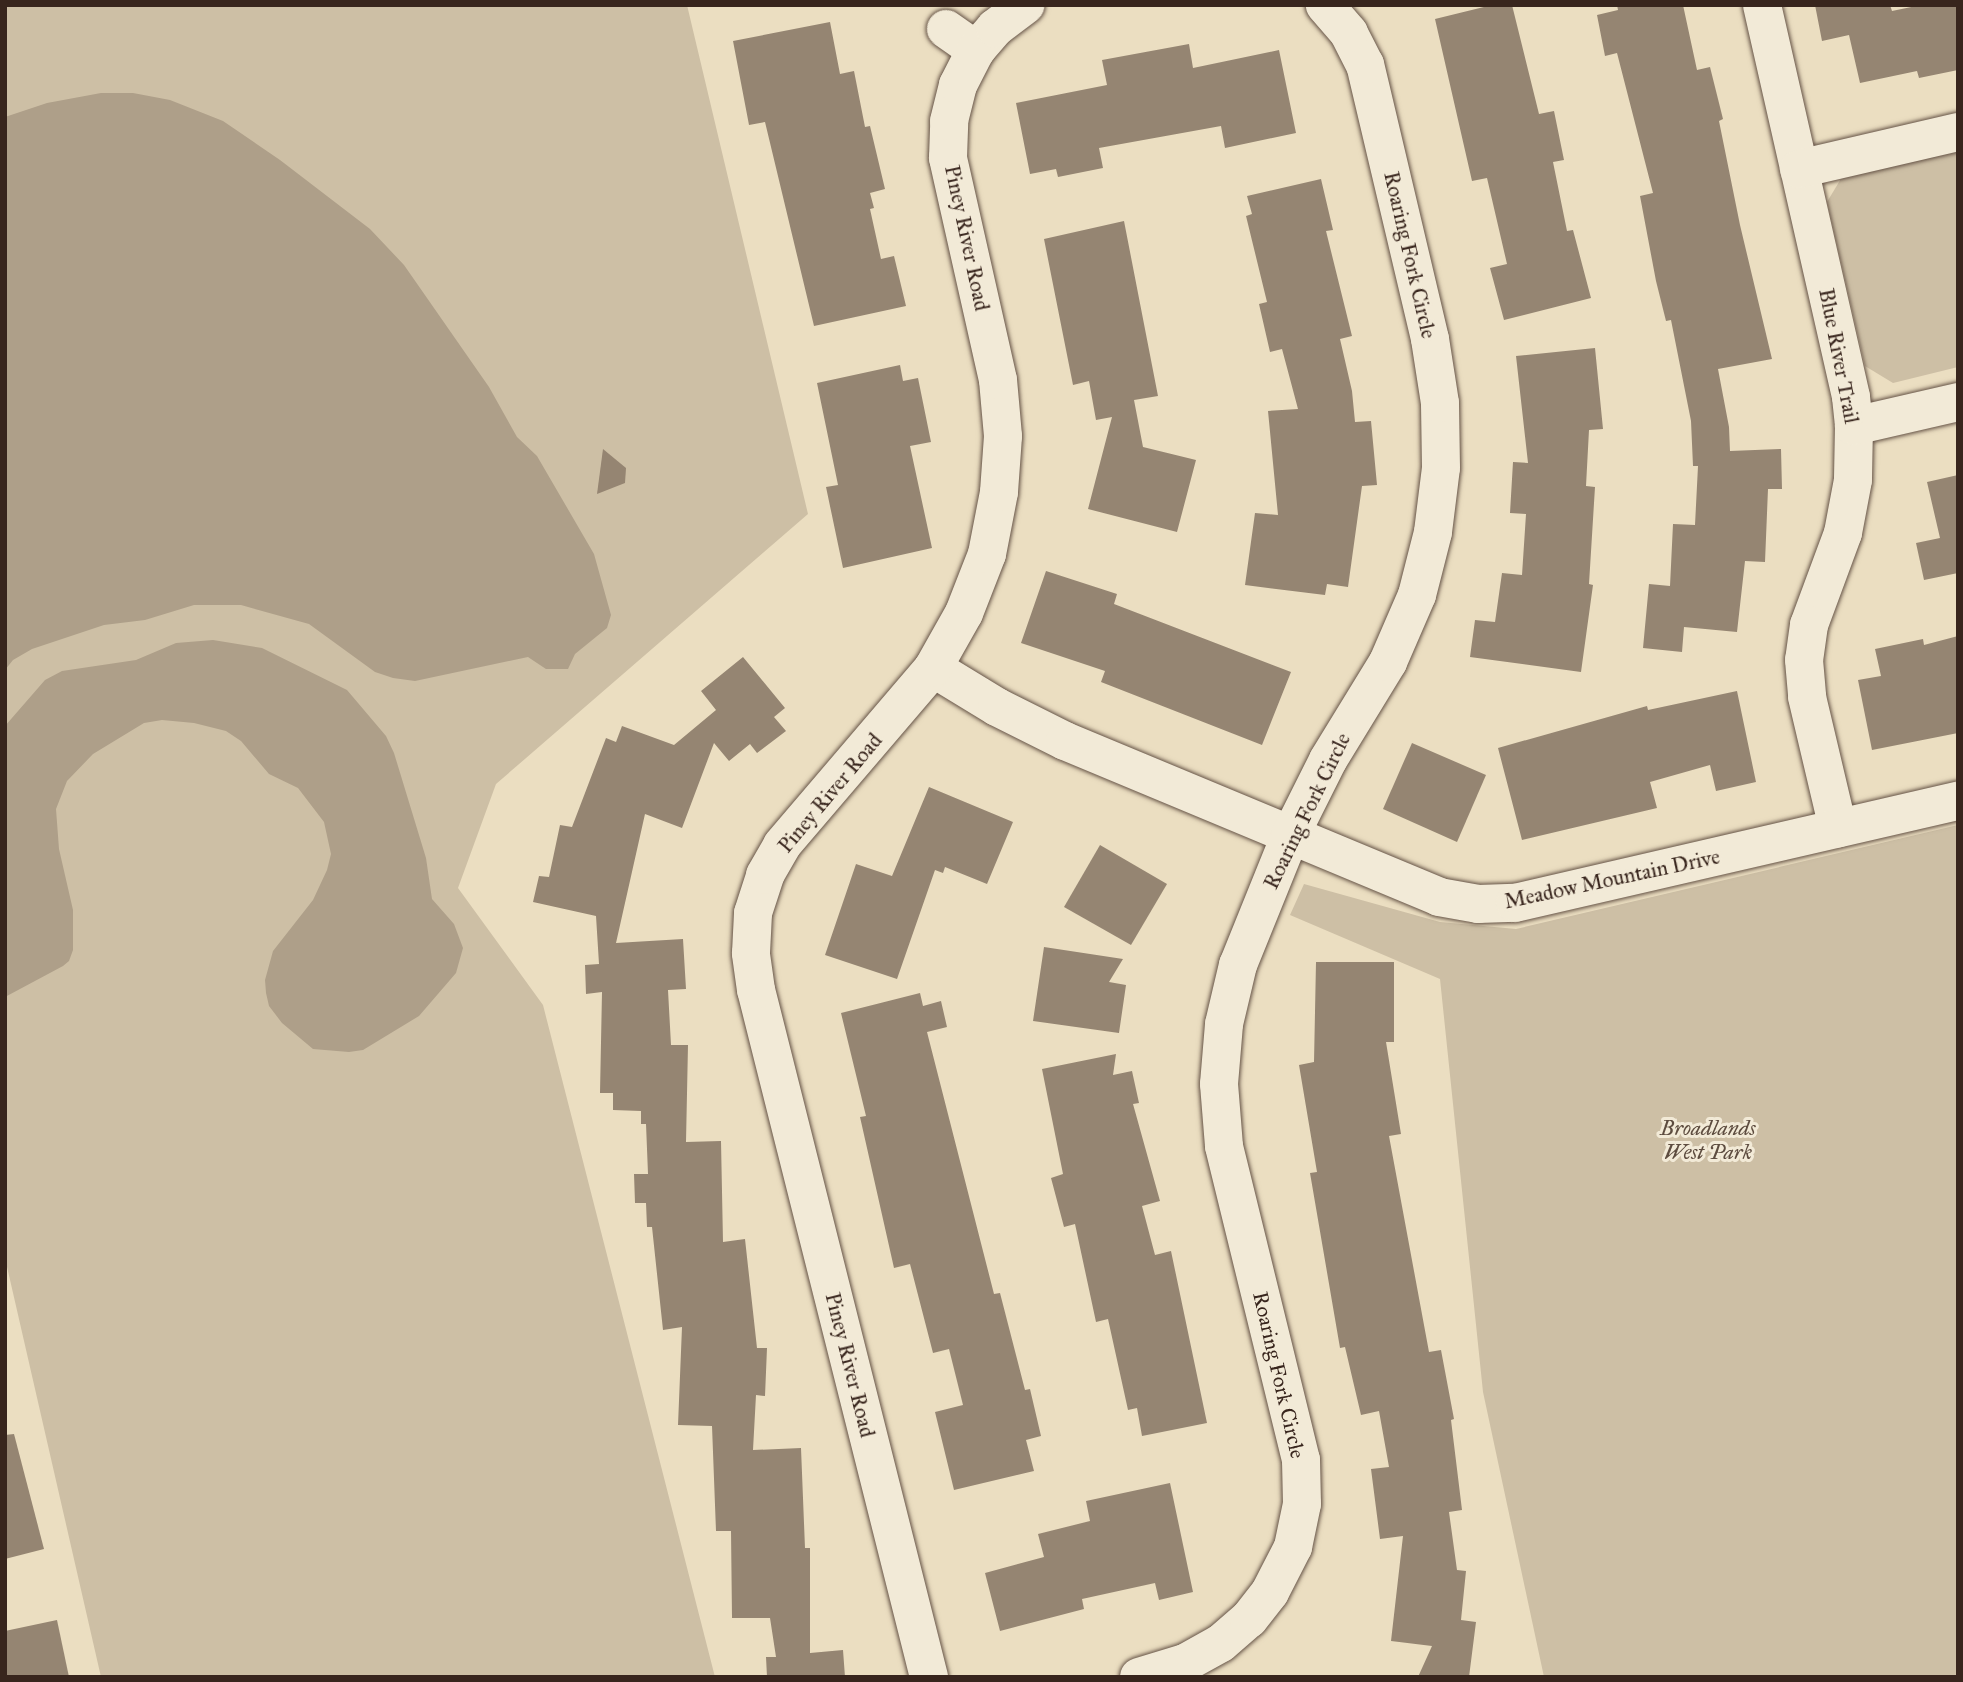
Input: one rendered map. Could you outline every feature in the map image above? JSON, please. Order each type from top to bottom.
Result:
[{"type":"street","name":"Piney River Road","points":[[929,1677],[756,990],[751,953],[753,913],[765,875],[782,845],[933,668],[964,613],[987,554],[999,492],[1003,436],[998,380],[948,158],[949,121],[958,85],[961,40],[995,28],[1025,5]]},
{"type":"street","name":"Roaring Fork Circle","points":[[1139,1677],[1185,1663],[1221,1643],[1249,1619],[1280,1598],[1293,1547],[1302,1504],[1301,1460],[1224,1146],[1219,1084],[1224,1024],[1238,965],[1290,836],[1328,760],[1388,662],[1417,595],[1433,532],[1441,468],[1440,403],[1430,339],[1365,65],[1349,33],[1325,5]]},
{"type":"street","name":"Blue River Trail","points":[[1762,5],[1851,397],[1854,426],[1853,480],[1843,533],[1809,625],[1804,660],[1807,697],[1838,828]]},
{"type":"street","points":[[1799,169],[1958,132]]},
{"type":"street","points":[[1854,426],[1958,401]]},
{"type":"street","name":"Meadow Mountain Drive","points":[[933,668],[997,707],[1065,741],[1439,897],[1478,904],[1515,903],[1958,801]]},
{"type":"green space","points":[[5,5],[687,5],[808,514],[496,784],[458,888],[543,1005],[715,1677],[101,1677],[5,1258]]},
{"type":"green space","points":[[1958,151],[1958,367],[1893,383],[1865,366],[1827,202],[1842,177]]},
{"type":"green space","name":"Broadlands West Park","points":[[1958,825],[1958,1677],[1544,1677],[1483,1392],[1440,979],[1290,915],[1304,884],[1440,922],[1516,929]]},
{"type":"shaded area","points":[[101,93],[133,93],[170,100],[223,121],[280,160],[370,229],[404,265],[489,387],[517,437],[537,456],[594,554],[611,615],[607,628],[575,654],[568,669],[546,669],[528,657],[415,681],[393,678],[375,672],[309,624],[241,605],[194,605],[145,620],[104,625],[32,649],[13,660],[5,670],[5,117],[47,103]]},
{"type":"shaded area","points":[[213,640],[262,648],[347,690],[386,736],[394,753],[426,858],[432,899],[454,924],[463,948],[456,973],[419,1016],[363,1050],[349,1052],[313,1049],[282,1023],[269,1006],[266,993],[265,980],[273,951],[313,900],[327,870],[331,854],[324,822],[298,788],[269,774],[241,741],[226,731],[194,723],[162,720],[144,723],[93,754],[67,781],[56,809],[59,849],[73,910],[73,950],[69,961],[63,966],[5,997],[5,726],[45,680],[62,671],[136,660],[176,643]]},
{"type":"building","points":[[1492,5],[1512,5],[1539,114],[1554,111],[1564,160],[1553,162],[1567,231],[1573,230],[1591,298],[1504,320],[1490,268],[1507,264],[1487,178],[1472,181],[1435,19]]},
{"type":"building","points":[[1617,5],[1683,5],[1697,70],[1710,67],[1723,119],[1719,121],[1740,225],[1772,359],[1718,369],[1729,427],[1730,451],[1781,449],[1782,489],[1768,489],[1765,562],[1745,561],[1737,632],[1684,627],[1682,652],[1643,648],[1649,584],[1670,586],[1673,524],[1695,525],[1698,466],[1693,466],[1691,421],[1671,320],[1666,321],[1656,281],[1640,196],[1653,193],[1617,53],[1605,56],[1597,15],[1618,10]]},
{"type":"building","points":[[1815,5],[1890,5],[1892,11],[1921,5],[1958,5],[1958,70],[1919,78],[1917,71],[1860,83],[1849,35],[1822,41]]},
{"type":"building","points":[[830,22],[840,74],[854,71],[865,127],[870,126],[885,189],[870,193],[874,208],[870,209],[881,259],[894,256],[906,306],[814,326],[765,122],[749,125],[733,41]]},
{"type":"building","points":[[1189,44],[1193,68],[1279,50],[1296,133],[1225,148],[1221,126],[1099,148],[1103,168],[1058,177],[1056,169],[1030,174],[1016,103],[1107,85],[1102,60]]},
{"type":"building","points":[[1321,179],[1333,230],[1326,231],[1352,336],[1340,339],[1352,391],[1355,422],[1371,421],[1377,485],[1362,486],[1348,587],[1327,584],[1325,595],[1245,585],[1255,513],[1278,515],[1268,411],[1298,409],[1282,349],[1270,352],[1259,304],[1267,302],[1246,216],[1252,214],[1247,196]]},
{"type":"building","points":[[1124,221],[1158,396],[1134,400],[1143,447],[1196,460],[1177,532],[1088,509],[1112,417],[1096,420],[1089,381],[1073,385],[1044,239]]},
{"type":"building","points":[[1595,348],[1603,429],[1589,430],[1586,486],[1595,487],[1589,584],[1593,585],[1581,672],[1470,657],[1475,620],[1495,622],[1502,573],[1522,575],[1526,514],[1510,513],[1513,462],[1528,463],[1516,356]]},
{"type":"building","points":[[900,365],[903,381],[918,378],[931,442],[910,446],[932,548],[843,568],[826,487],[838,485],[817,383]]},
{"type":"building","points":[[603,449],[626,468],[625,483],[597,494]]},
{"type":"building","points":[[1958,475],[1958,573],[1924,580],[1916,543],[1940,538],[1927,482]]},
{"type":"building","points":[[1046,571],[1117,594],[1114,604],[1291,672],[1262,745],[1101,682],[1105,671],[1021,643]]},
{"type":"building","points":[[1958,636],[1958,733],[1872,750],[1858,680],[1881,676],[1875,649],[1923,639],[1924,645]]},
{"type":"building","points":[[743,657],[785,708],[774,717],[786,731],[757,753],[750,744],[729,761],[714,743],[682,828],[645,814],[616,943],[683,939],[686,989],[668,990],[671,1045],[688,1045],[686,1142],[721,1141],[723,1242],[745,1239],[757,1348],[767,1348],[765,1396],[756,1395],[753,1450],[801,1448],[805,1548],[810,1548],[810,1653],[843,1650],[845,1677],[767,1677],[766,1657],[776,1657],[770,1618],[732,1618],[731,1531],[716,1531],[712,1426],[678,1425],[682,1327],[663,1330],[652,1227],[647,1227],[646,1203],[635,1203],[634,1174],[648,1174],[646,1124],[641,1124],[641,1111],[613,1110],[613,1093],[600,1093],[602,992],[586,994],[585,965],[599,964],[596,916],[533,902],[539,876],[549,877],[560,825],[572,827],[606,738],[616,742],[622,726],[674,745],[716,710],[701,691]]},
{"type":"building","points":[[1737,691],[1756,782],[1716,791],[1710,765],[1650,782],[1657,808],[1522,840],[1498,748],[1647,706],[1648,710]]},
{"type":"building","points":[[1412,743],[1486,775],[1457,842],[1383,809]]},
{"type":"building","points":[[929,787],[1013,822],[987,884],[945,867],[943,873],[935,870],[897,979],[825,955],[856,864],[892,876]]},
{"type":"building","points":[[1100,845],[1167,884],[1131,945],[1064,907]]},
{"type":"building","points":[[1044,947],[1123,959],[1109,982],[1126,985],[1119,1033],[1033,1021]]},
{"type":"building","points":[[1316,962],[1394,962],[1394,1042],[1386,1042],[1401,1134],[1389,1136],[1429,1352],[1441,1350],[1454,1419],[1451,1420],[1462,1510],[1449,1512],[1457,1570],[1466,1571],[1461,1620],[1476,1622],[1469,1677],[1418,1677],[1432,1646],[1391,1641],[1403,1536],[1380,1539],[1371,1469],[1389,1467],[1379,1411],[1361,1415],[1345,1347],[1340,1348],[1310,1173],[1317,1172],[1299,1065],[1314,1062]]},
{"type":"building","points":[[920,993],[923,1006],[941,1001],[947,1027],[927,1032],[994,1294],[1000,1293],[1025,1390],[1030,1389],[1041,1436],[1026,1440],[1034,1471],[954,1490],[935,1412],[963,1405],[949,1349],[933,1353],[910,1264],[894,1268],[860,1117],[866,1116],[841,1013]]},
{"type":"building","points":[[1116,1054],[1113,1075],[1132,1071],[1139,1103],[1133,1104],[1160,1201],[1142,1206],[1155,1255],[1171,1251],[1207,1423],[1142,1436],[1137,1408],[1128,1410],[1108,1319],[1096,1322],[1075,1224],[1064,1227],[1051,1178],[1063,1174],[1042,1069]]},
{"type":"building","points":[[14,1434],[44,1549],[5,1559],[5,1435]]},
{"type":"building","points":[[1170,1483],[1193,1592],[1159,1600],[1155,1583],[1082,1599],[1084,1609],[1000,1631],[985,1573],[1044,1557],[1038,1534],[1090,1521],[1086,1501]]},
{"type":"building","points":[[57,1620],[69,1677],[5,1677],[5,1631]]}]
